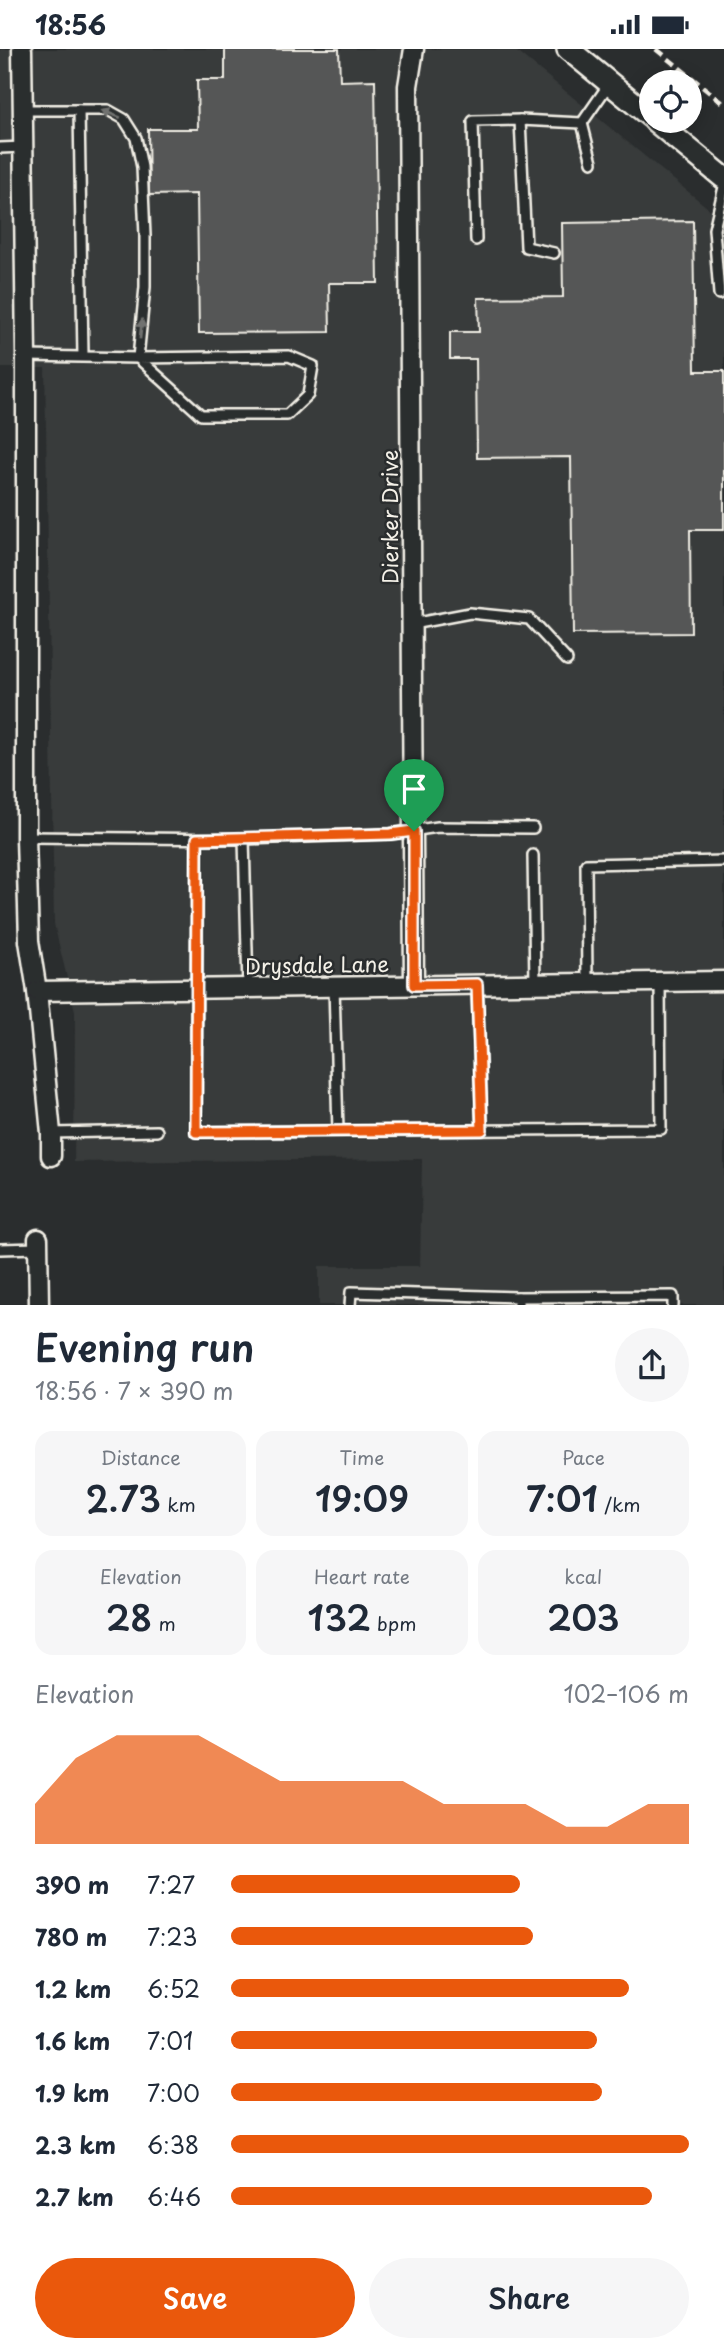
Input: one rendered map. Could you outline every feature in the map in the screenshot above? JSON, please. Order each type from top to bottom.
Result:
[{"type":"street","points":[[22,49],[26,356],[26,837],[29,941],[37,991],[51,1156]]},
{"type":"street","name":"Dierker Drive","points":[[414,49],[408,86],[414,985]]},
{"type":"street","points":[[568,49],[639,107]]},
{"type":"street","points":[[670,133],[724,178]]},
{"type":"street","name":"Drysdale Lane","points":[[37,991],[724,981]]},
{"type":"street","points":[[38,1243],[39,1305]]},
{"type":"lane","points":[[592,162],[582,123],[610,83]]},
{"type":"lane","points":[[23,110],[108,110],[124,119],[136,138],[142,167],[145,236],[145,287],[138,358]]},
{"type":"lane","points":[[79,110],[83,356]]},
{"type":"lane","points":[[520,120],[526,247],[554,253]]},
{"type":"lane","points":[[476,240],[473,121],[582,123]]},
{"type":"lane","points":[[0,148],[23,148]]},
{"type":"lane","points":[[719,294],[715,229],[724,187]]},
{"type":"lane","points":[[26,356],[289,356],[313,366],[307,395],[288,415],[201,415],[138,358]]},
{"type":"lane","points":[[412,624],[470,613],[529,619],[568,660]]},
{"type":"lane","points":[[26,837],[244,839],[390,834],[438,827],[533,828]]},
{"type":"lane","points":[[197,839],[196,1132],[661,1129],[660,981]]},
{"type":"lane","points":[[244,839],[248,988]]},
{"type":"lane","points":[[533,855],[536,983]]},
{"type":"lane","points":[[587,982],[586,864],[724,861]]},
{"type":"lane","points":[[477,984],[482,1130]]},
{"type":"lane","points":[[334,986],[338,1131]]},
{"type":"lane","points":[[51,1133],[156,1131]]},
{"type":"lane","points":[[0,1249],[38,1243]]},
{"type":"lane","points":[[350,1305],[351,1292],[518,1301],[673,1296],[673,1305]]},
{"type":"shaded area","points":[[0,49],[514,49],[724,221],[724,1305],[319,1305],[319,1266],[420,1266],[422,1159],[74,1162],[75,1011],[54,924],[45,368],[0,368]]},
{"type":"building","points":[[225,49],[339,49],[340,81],[375,80],[378,283],[329,283],[330,332],[199,333],[197,194],[149,195],[148,129],[198,129],[197,80],[225,80]]},
{"type":"building","points":[[693,221],[695,371],[724,371],[724,530],[690,530],[691,633],[573,634],[571,457],[477,458],[476,359],[450,359],[450,332],[479,332],[478,298],[563,297],[562,223]]},
{"type":"railway","points":[[656,49],[724,104]]},
{"type":"route","points":[[414,831],[414,985],[477,984],[482,1130],[196,1132],[197,839],[390,834],[414,831]]}]
